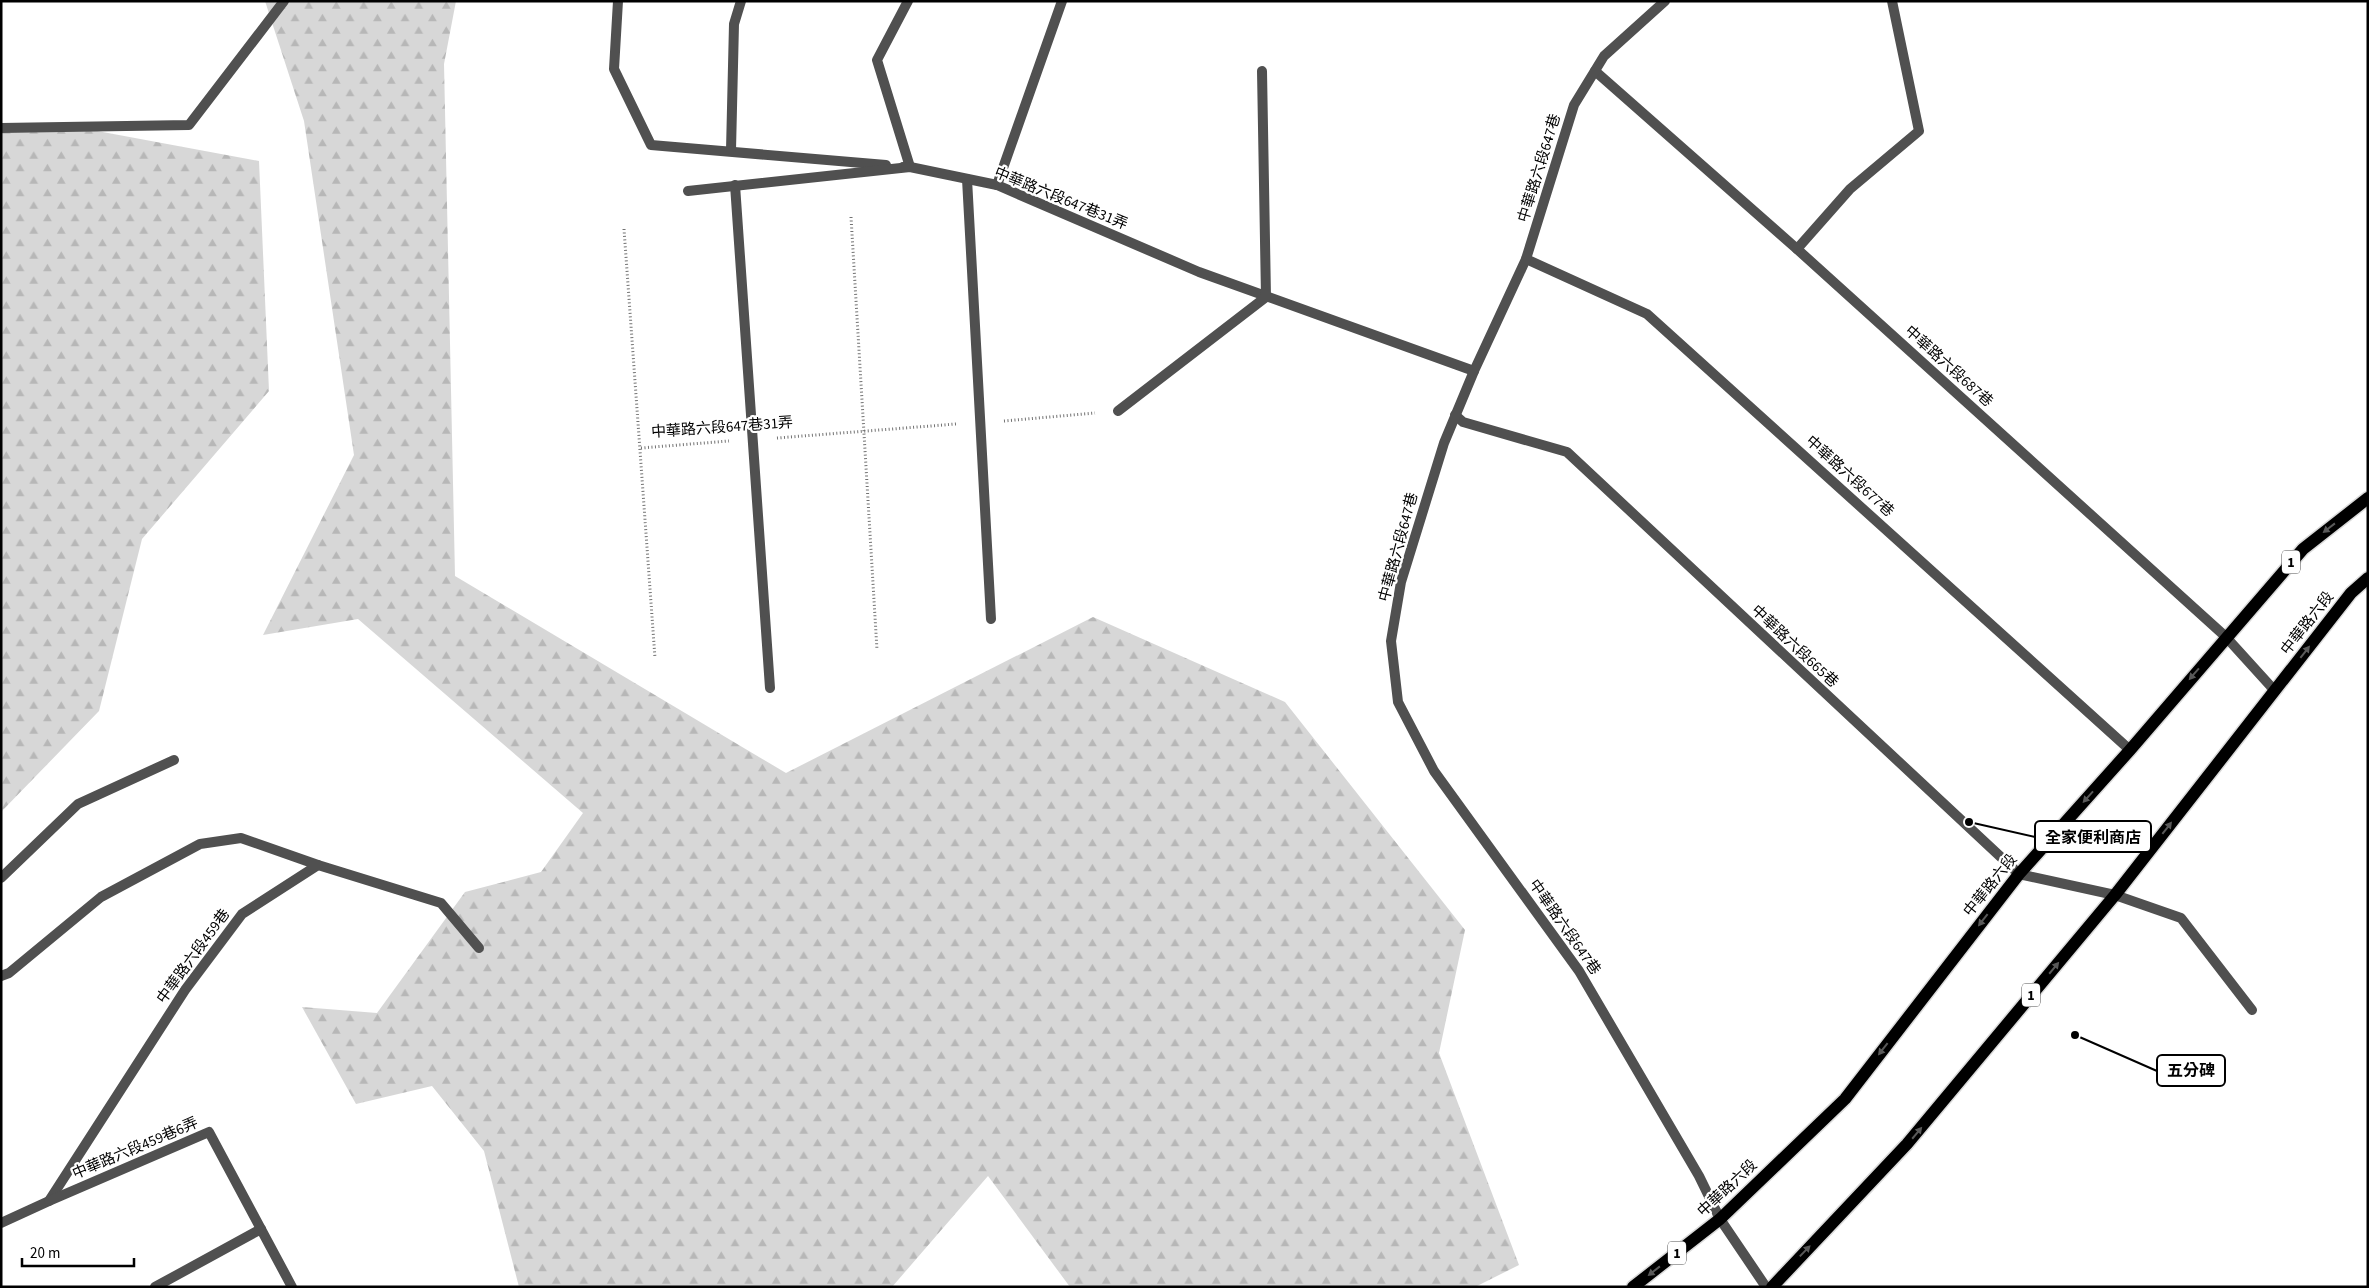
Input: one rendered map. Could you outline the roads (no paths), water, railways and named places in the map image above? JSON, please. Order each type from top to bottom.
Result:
[{"type":"main road","name":"中華路六段","points":[[1633,1287],[1720,1219],[1845,1099],[2019,874],[2130,750],[2302,549],[2368,498]]},
{"type":"main road","name":"中華路六段","points":[[1772,1287],[1907,1144],[2115,895],[2351,593],[2368,578]]},
{"type":"street","points":[[1,128],[189,125],[284,1]]},
{"type":"street","points":[[618,1],[614,69],[651,145],[731,150],[910,167],[876,60],[908,1]]},
{"type":"street","points":[[731,150],[734,24],[741,1]]},
{"type":"street","points":[[997,185],[1062,1]]},
{"type":"street","name":"中華路六段647巷","points":[[1665,1],[1604,56],[1574,105],[1526,259],[1455,414],[1401,582],[1390,641],[1398,702],[1434,771],[1579,971],[1699,1176],[1720,1219],[1766,1287]]},
{"type":"street","points":[[1797,249],[1850,189],[1919,131],[1892,1]]},
{"type":"street","name":"中華路六段687巷","points":[[1595,71],[1797,249],[2226,637],[2274,691]]},
{"type":"street","points":[[1118,411],[1266,297],[1262,72]]},
{"type":"street","name":"中華路六段647巷31弄","points":[[688,191],[910,167],[997,185],[1199,272],[1474,371]]},
{"type":"street","points":[[967,179],[991,619]]},
{"type":"street","points":[[735,185],[770,688]]},
{"type":"street","name":"中華路六段677巷","points":[[1526,259],[1647,314],[2130,750]]},
{"type":"street","name":"中華路六段665巷","points":[[1455,414],[1463,422],[1567,452],[2019,874]]},
{"type":"street","points":[[1,878],[78,804],[174,760]]},
{"type":"street","points":[[1,976],[9,973],[101,897],[200,844],[241,838],[318,865],[441,903],[478,948]]},
{"type":"street","name":"中華路六段459巷","points":[[49,1201],[185,990],[242,914],[318,865]]},
{"type":"street","points":[[2019,874],[2115,895],[2181,918],[2252,1010]]},
{"type":"street","name":"中華路六段459巷6弄","points":[[49,1201],[209,1132],[292,1287]]},
{"type":"street","points":[[1,1223],[49,1201]]},
{"type":"street","points":[[155,1287],[261,1229]]},
{"type":"place","name":"全家便利商店","points":[[1969,822]]},
{"type":"place","name":"五分碑","points":[[2075,1035]]}]
